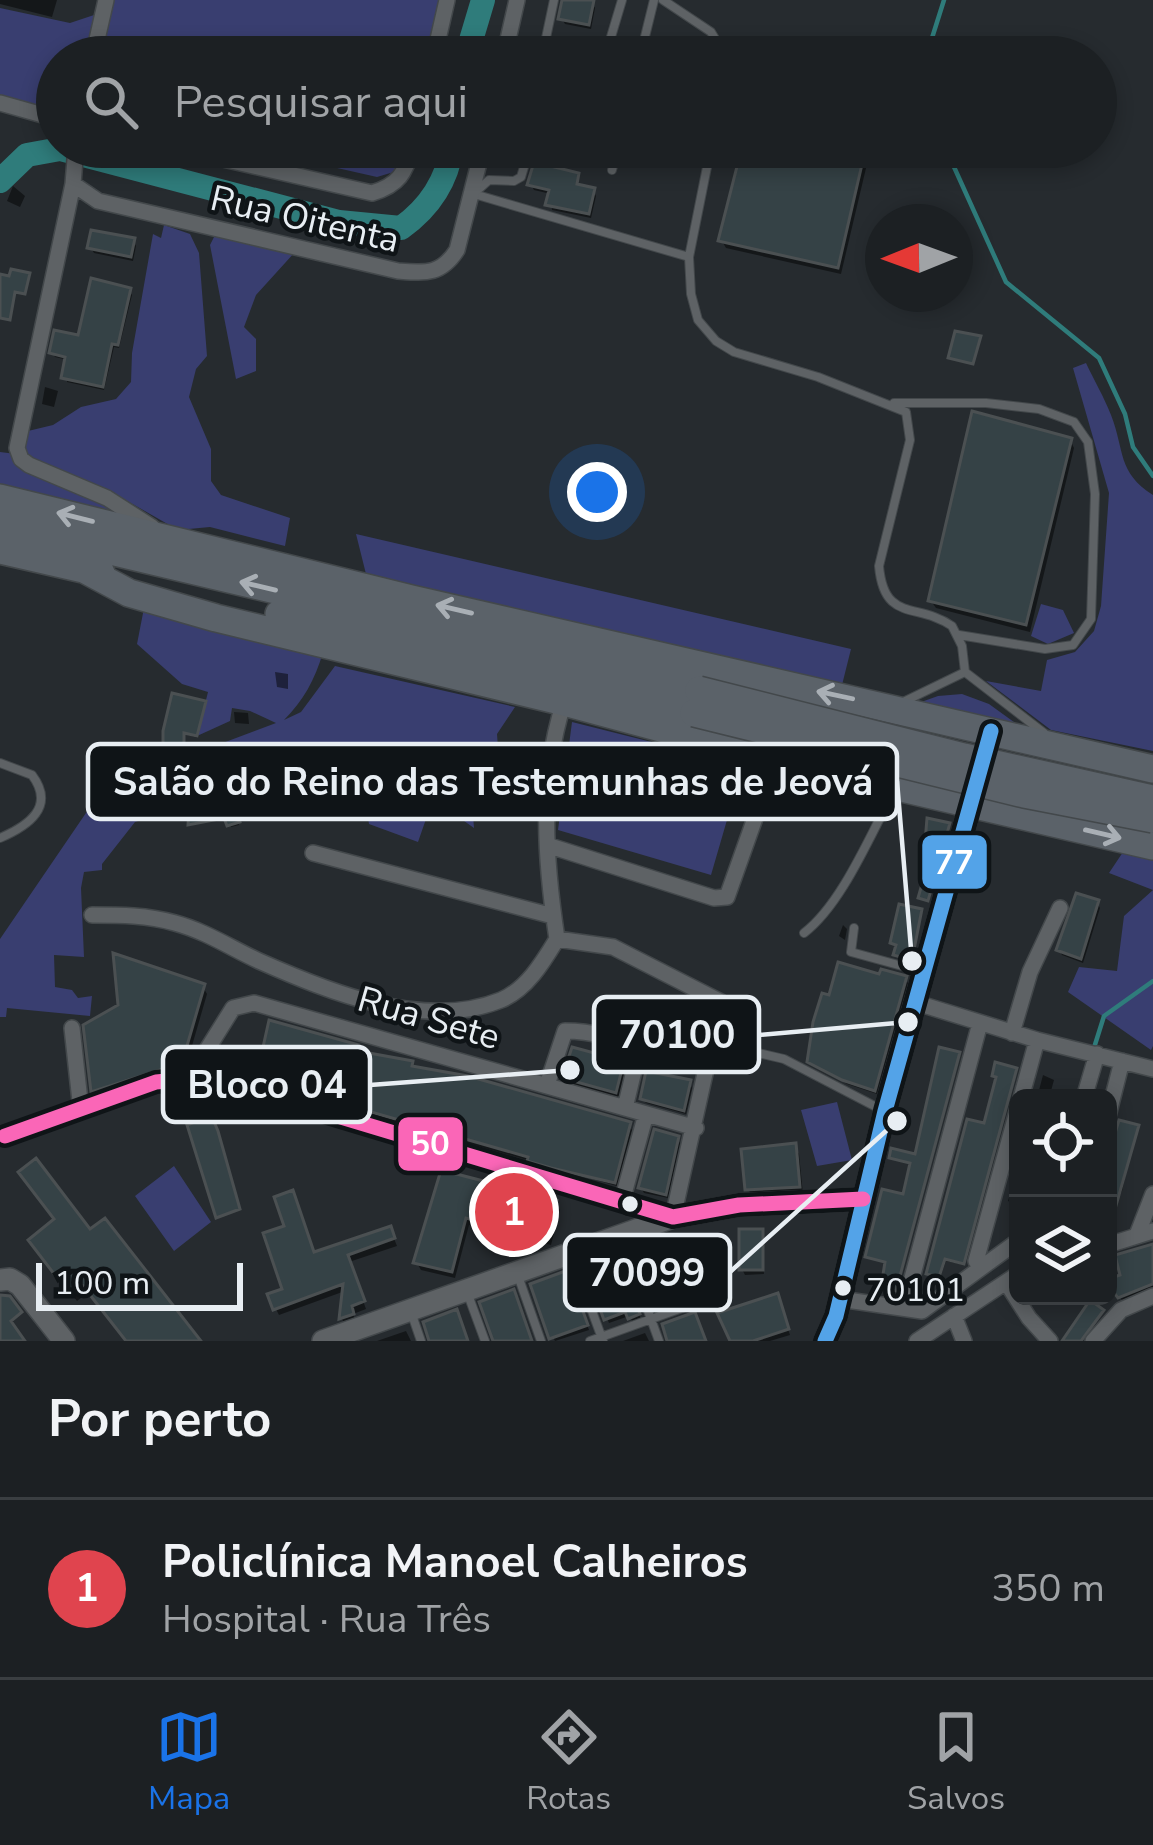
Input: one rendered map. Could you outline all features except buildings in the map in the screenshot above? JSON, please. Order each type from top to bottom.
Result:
[{"type":"highway","points":[[0,498],[675,661],[1153,769]]},
{"type":"highway","points":[[0,525],[696,702],[1024,794],[1153,819]]},
{"type":"highway","points":[[0,550],[1153,800]]},
{"type":"highway","points":[[84,569],[129,593],[564,702],[772,770],[860,777],[1153,846]]},
{"type":"street","points":[[98,36],[106,0]]},
{"type":"street","points":[[439,36],[447,0]]},
{"type":"street","points":[[509,36],[517,0]]},
{"type":"street","points":[[0,103],[36,112]]},
{"type":"street","points":[[75,168],[17,448],[20,459],[29,465],[107,498],[169,540]]},
{"type":"street","points":[[263,168],[372,193],[392,188],[406,168]]},
{"type":"street","name":"Rua Oitenta","points":[[73,184],[98,201],[423,273],[448,264],[457,250],[479,168]]},
{"type":"street","points":[[92,915],[153,917],[180,924],[323,986],[403,1009],[501,1000],[521,987],[556,939],[547,770],[564,702]]},
{"type":"street","points":[[829,1340],[885,1111],[991,731]]},
{"type":"street","points":[[550,846],[722,899],[730,891],[772,770]]},
{"type":"street","points":[[313,853],[553,916]]},
{"type":"street","points":[[1012,1033],[1030,972],[1060,908]]},
{"type":"street","points":[[556,939],[613,947],[721,1002],[673,1217]]},
{"type":"street","name":"Rua Sete","points":[[197,1076],[233,1008],[254,1003],[696,1128]]},
{"type":"street","points":[[917,1004],[1153,1069]]},
{"type":"street","points":[[904,1308],[980,1023]]},
{"type":"street","points":[[72,1028],[81,1110]]},
{"type":"street","points":[[547,1085],[565,1031],[619,1042],[638,1051],[625,1108]]},
{"type":"street","points":[[1023,1089],[1036,1040]]},
{"type":"street","points":[[1087,1089],[1097,1054]]},
{"type":"street","points":[[1115,1089],[1123,1060]]},
{"type":"street","points":[[5,1136],[156,1082],[197,1076],[673,1217]]},
{"type":"street","points":[[622,1202],[646,1114]]},
{"type":"street","points":[[976,1261],[1009,1141]]},
{"type":"street","points":[[1145,1233],[1153,1194]]},
{"type":"street","points":[[323,1341],[357,1335],[411,1310],[673,1217],[739,1205],[863,1198]]},
{"type":"street","points":[[838,1308],[922,1311],[1009,1248]]},
{"type":"street","points":[[5,1280],[29,1295],[64,1341]]},
{"type":"street","points":[[917,1341],[1009,1280]]},
{"type":"street","points":[[1093,1341],[1121,1310],[1153,1296]]},
{"type":"street","points":[[1023,1305],[1050,1341]]},
{"type":"street","points":[[954,1316],[964,1341]]},
{"type":"lane","points":[[546,36],[554,0]]},
{"type":"lane","points":[[611,36],[622,0]]},
{"type":"lane","points":[[645,36],[654,0]]},
{"type":"lane","points":[[663,0],[714,36]]},
{"type":"lane","points":[[524,168],[514,181],[484,181],[475,194],[689,257]]},
{"type":"lane","points":[[707,168],[689,257],[698,320],[716,341],[734,352],[906,412],[910,440],[879,566],[881,585],[894,604],[944,620],[959,635],[1045,650],[1073,645],[1091,619],[1095,494],[1088,442],[1074,422],[1039,409],[986,403],[887,403]]},
{"type":"lane","points":[[959,635],[965,673],[1065,748]]},
{"type":"lane","points":[[893,707],[965,673]]},
{"type":"lane","points":[[0,763],[32,775],[42,795],[42,807],[33,820],[0,838]]},
{"type":"lane","points":[[804,933],[844,881],[896,786]]},
{"type":"lane","points":[[854,928],[851,952],[925,973]]},
{"type":"lane","points":[[714,1043],[784,1059],[885,1111]]},
{"type":"lane","points":[[620,1236],[659,1341]]},
{"type":"lane","points":[[570,1253],[603,1339]]},
{"type":"lane","points":[[516,1272],[541,1341]]},
{"type":"lane","points":[[466,1291],[485,1341]]},
{"type":"lane","points":[[590,1341],[692,1304]]},
{"type":"lane","points":[[411,1310],[421,1341]]},
{"type":"shaded area","points":[[113,0],[439,0],[430,36],[105,36]]},
{"type":"shaded area","points":[[0,8],[70,23],[94,15],[90,36],[36,36],[36,106],[0,98]]},
{"type":"shaded area","points":[[337,168],[398,168],[377,177]]},
{"type":"shaded area","points":[[164,225],[190,234],[199,253],[207,356],[196,369],[189,397],[211,449],[211,481],[221,495],[290,518],[285,546],[210,527],[178,530],[24,453],[28,431],[53,425],[81,407],[116,399],[131,382],[153,234],[161,238]]},
{"type":"shaded area","points":[[216,233],[295,252],[256,295],[244,327],[256,339],[256,371],[236,379],[210,245]]},
{"type":"shaded area","points":[[1086,363],[1111,415],[1128,469],[1153,495],[1153,751],[1051,730],[986,681],[1041,691],[1047,660],[1075,652],[1094,631],[1101,606],[1109,493],[1073,368]]},
{"type":"shaded area","points":[[0,452],[16,454],[145,526],[0,492]]},
{"type":"shaded area","points":[[356,534],[851,649],[841,689],[367,578]]},
{"type":"shaded area","points":[[1041,604],[1063,610],[1074,633],[1048,644],[1031,636]]},
{"type":"shaded area","points":[[144,608],[323,652],[308,689],[284,720],[301,712],[335,666],[515,707],[497,734],[500,775],[530,803],[524,818],[473,815],[474,828],[433,799],[418,842],[369,824],[366,806],[361,804],[368,773],[349,767],[337,776],[304,750],[291,751],[219,801],[217,795],[135,822],[102,870],[84,872],[84,957],[54,955],[55,987],[72,990],[78,998],[92,996],[90,1016],[7,1008],[6,1017],[0,1017],[0,939],[103,788],[276,723],[232,708],[230,721],[197,736],[208,692],[182,684],[137,644]]},
{"type":"shaded area","points":[[962,694],[989,704],[1025,730],[910,706]]},
{"type":"shaded area","points":[[572,722],[743,765],[711,875],[558,830]]},
{"type":"shaded area","points":[[1123,852],[1153,860],[1153,890],[1109,873]]},
{"type":"shaded area","points":[[1153,890],[1151,1050],[1068,992],[1079,967],[1117,971],[1124,916]]},
{"type":"shaded area","points":[[837,1102],[852,1160],[817,1166],[801,1110]]},
{"type":"shaded area","points":[[174,1166],[211,1222],[174,1251],[135,1196]]},
{"type":"waterway","points":[[472,36],[483,0]]},
{"type":"waterway","points":[[933,36],[944,0]]},
{"type":"waterway","points":[[0,181],[27,155],[36,153]]},
{"type":"waterway","points":[[133,168],[339,222],[401,228],[435,193],[447,168]]},
{"type":"waterway","points":[[954,168],[1006,282],[1099,358],[1125,414],[1133,447],[1153,476]]},
{"type":"waterway","points":[[1093,1051],[1104,1016],[1153,981]]},
{"type":"transit line","name":"77","points":[[825,1341],[836,1316],[885,1111],[991,731]]},
{"type":"transit line","name":"50","points":[[5,1136],[156,1082],[208,1077],[673,1217],[739,1205],[863,1199]]},
{"type":"place","name":"Salão do Reino das Testemunhas de Jeová","points":[[912,961]]},
{"type":"place","name":"70100","points":[[908,1022]]},
{"type":"place","name":"Bloco 04","points":[[570,1070]]},
{"type":"place","name":"70099","points":[[897,1121]]},
{"type":"place","name":"Policlínica Manoel Calheiros","points":[[514,1212]]},
{"type":"place","name":"70101","points":[[843,1288]]}]
